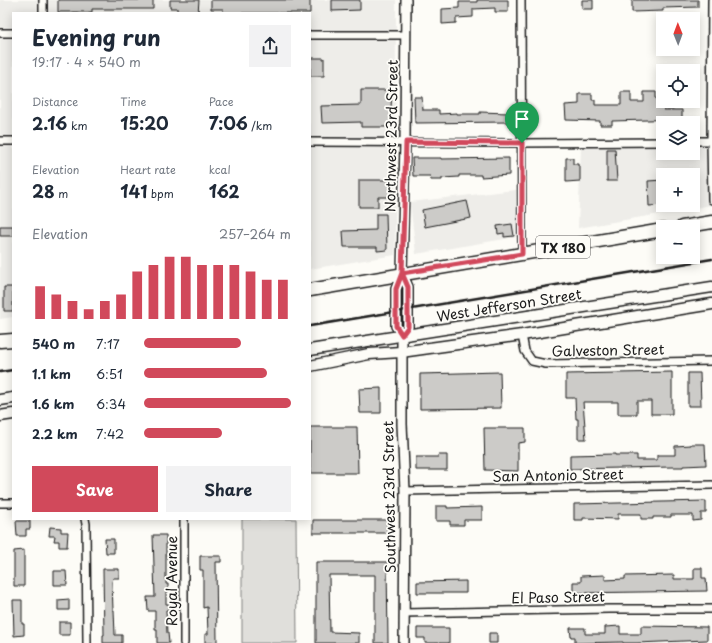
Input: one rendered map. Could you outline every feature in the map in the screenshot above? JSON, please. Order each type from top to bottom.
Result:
[{"type":"main road","points":[[700,224],[712,222]]},
{"type":"main road","name":"TX 180","points":[[311,290],[402,273],[656,231]]},
{"type":"main road","name":"West Jefferson Street","points":[[311,350],[712,289]]},
{"type":"main road","points":[[311,366],[369,354],[401,352],[522,336],[712,304]]},
{"type":"main road","points":[[0,342],[12,340]]},
{"type":"main road","points":[[0,400],[12,398]]},
{"type":"main road","points":[[0,416],[12,414]]},
{"type":"street","points":[[43,0],[43,12]]},
{"type":"street","name":"Northwest 23rd Street","points":[[401,352],[402,335],[396,326],[396,289],[402,273],[406,142],[406,0]]},
{"type":"street","points":[[521,0],[522,254]]},
{"type":"street","points":[[712,0],[712,200]]},
{"type":"street","points":[[0,33],[12,33]]},
{"type":"street","points":[[311,35],[406,35]]},
{"type":"street","points":[[700,141],[712,140]]},
{"type":"street","points":[[0,141],[12,141]]},
{"type":"street","points":[[311,142],[656,142]]},
{"type":"street","name":"Galveston Street","points":[[522,336],[525,351],[532,361],[546,364],[712,361]]},
{"type":"street","name":"Southwest 23rd Street","points":[[401,352],[405,491],[404,643]]},
{"type":"street","name":"San Antonio Street","points":[[405,491],[712,485]]},
{"type":"street","points":[[0,503],[12,503]]},
{"type":"street","points":[[85,520],[87,643]]},
{"type":"street","name":"Royal Avenue","points":[[184,520],[184,643]]},
{"type":"street","name":"El Paso Street","points":[[404,613],[609,609],[712,609]]},
{"type":"shaded area","points":[[0,0],[396,0],[395,255],[311,269],[311,12],[12,12],[12,317],[0,319]]},
{"type":"shaded area","points":[[700,146],[712,146],[712,205],[700,207],[700,168],[656,168],[656,212],[671,212],[578,228],[581,148],[656,147],[656,160],[700,160]]},
{"type":"shaded area","points":[[516,190],[517,237],[416,254],[410,202]]},
{"type":"shaded area","points":[[242,520],[296,520],[297,643],[242,643]]},
{"type":"building","points":[[58,0],[153,0],[153,9],[92,9],[92,12],[58,12]]},
{"type":"building","points":[[170,0],[199,0],[198,12],[177,12],[177,8],[170,8]]},
{"type":"building","points":[[211,0],[310,0],[310,12],[223,12],[223,9],[211,9]]},
{"type":"building","points":[[332,0],[360,0],[360,10],[332,11]]},
{"type":"building","points":[[477,0],[508,0],[508,12],[495,12],[495,8],[473,9],[473,17],[456,18],[456,23],[442,24],[442,9],[459,8],[459,2],[477,2]]},
{"type":"building","points":[[582,0],[593,0],[593,9],[582,9]]},
{"type":"building","points":[[632,0],[698,0],[698,7],[663,8],[663,11],[632,12]]},
{"type":"building","points":[[311,58],[324,58],[324,76],[311,76]]},
{"type":"building","points":[[361,90],[392,90],[390,127],[361,127],[361,122],[322,123],[321,106],[361,105]]},
{"type":"building","points":[[621,92],[631,92],[631,102],[644,102],[644,92],[656,92],[656,108],[664,108],[664,110],[682,110],[682,116],[656,116],[656,120],[612,121],[612,125],[600,125],[600,121],[566,120],[565,105],[579,104],[579,94],[592,94],[592,100],[595,100],[595,105],[621,105]]},
{"type":"building","points":[[414,97],[422,97],[423,110],[439,110],[439,114],[480,114],[480,112],[508,113],[508,122],[415,123]]},
{"type":"building","points":[[607,149],[615,149],[617,181],[607,181]]},
{"type":"building","points":[[412,158],[509,158],[509,175],[481,177],[481,175],[459,175],[459,177],[431,180],[430,176],[413,176]]},
{"type":"building","points":[[566,158],[573,158],[573,164],[578,164],[578,166],[580,166],[580,181],[566,182]]},
{"type":"building","points":[[359,180],[391,180],[391,197],[378,197],[378,207],[359,207]]},
{"type":"building","points":[[656,180],[656,206],[649,206],[648,181]]},
{"type":"building","points":[[467,201],[471,218],[425,227],[422,210]]},
{"type":"building","points":[[376,214],[386,214],[387,250],[377,251],[377,247],[344,247],[343,231],[376,230]]},
{"type":"building","points":[[512,224],[514,236],[504,237],[504,233],[498,234],[497,226]]},
{"type":"building","points":[[0,226],[12,226],[12,236],[0,236]]},
{"type":"building","points":[[4,287],[12,287],[12,311],[4,311]]},
{"type":"building","points":[[500,372],[501,408],[420,409],[420,374]]},
{"type":"building","points":[[672,372],[672,414],[651,414],[651,401],[637,401],[637,414],[618,414],[618,402],[583,402],[586,439],[578,439],[578,419],[576,419],[575,398],[566,398],[566,374]]},
{"type":"building","points":[[688,373],[700,373],[701,406],[688,406]]},
{"type":"building","points":[[381,388],[381,413],[360,413],[359,389]]},
{"type":"building","points":[[311,427],[357,427],[358,473],[311,473]]},
{"type":"building","points":[[484,428],[525,428],[525,442],[518,443],[518,471],[485,470]]},
{"type":"building","points":[[705,444],[706,465],[683,467],[570,469],[570,455],[637,455],[637,460],[657,460],[657,455],[675,455],[675,446]]},
{"type":"building","points":[[438,455],[447,455],[447,470],[416,470],[416,457],[438,457]]},
{"type":"building","points":[[706,501],[706,513],[701,513],[701,520],[693,521],[693,515],[671,515],[671,517],[641,519],[641,514],[618,514],[618,519],[583,518],[583,520],[574,520],[574,504]]},
{"type":"building","points":[[436,506],[447,506],[447,508],[482,507],[482,520],[464,520],[464,525],[450,525],[450,521],[436,521]]},
{"type":"building","points":[[313,520],[387,520],[387,533],[313,533]]},
{"type":"building","points":[[16,521],[30,521],[30,529],[26,529],[26,536],[17,536]]},
{"type":"building","points":[[50,527],[61,528],[61,532],[68,532],[67,547],[59,547],[59,541],[54,541],[55,536],[49,536]]},
{"type":"building","points":[[153,535],[166,535],[166,584],[168,584],[168,592],[166,592],[166,604],[169,604],[169,610],[166,610],[169,643],[157,643],[155,611],[148,611],[147,597],[155,597]]},
{"type":"building","points":[[105,539],[114,539],[114,553],[106,553]]},
{"type":"building","points":[[24,550],[24,586],[14,586],[14,551]]},
{"type":"building","points":[[200,556],[221,556],[221,562],[216,562],[217,643],[205,643],[205,634],[208,634],[207,607],[203,608],[203,570],[200,570]]},
{"type":"building","points":[[316,562],[387,562],[388,643],[375,643],[375,575],[329,575],[330,632],[359,633],[359,643],[316,643]]},
{"type":"building","points":[[694,568],[702,568],[702,578],[706,578],[707,591],[573,593],[573,582],[581,582],[581,576],[605,575],[605,580],[625,579],[625,576],[674,575],[674,579],[694,579]]},
{"type":"building","points":[[103,569],[119,569],[119,578],[113,578],[112,582],[113,610],[115,635],[122,635],[122,643],[103,643]]},
{"type":"building","points":[[54,571],[66,571],[67,585],[54,585]]},
{"type":"building","points":[[466,581],[466,593],[417,593],[417,582]]},
{"type":"building","points":[[69,599],[69,610],[58,610],[58,600]]},
{"type":"building","points":[[13,600],[22,600],[22,624],[24,624],[24,635],[14,636]]},
{"type":"building","points":[[59,622],[70,622],[70,635],[59,635]]},
{"type":"building","points":[[620,626],[620,634],[641,634],[641,626],[707,627],[707,640],[637,643],[575,643],[575,637],[571,637],[570,628],[585,628],[585,634],[605,634],[605,627]]},
{"type":"building","points":[[417,628],[449,628],[449,643],[425,643],[425,638],[417,638]]},
{"type":"building","points":[[489,633],[497,633],[497,643],[489,643]]},
{"type":"railway","points":[[311,326],[712,259]]},
{"type":"railway","points":[[0,372],[12,370]]},
{"type":"route","points":[[522,143],[406,142],[402,273],[396,289],[396,326],[402,335],[408,327],[408,287],[402,273],[522,254],[522,143]]}]
